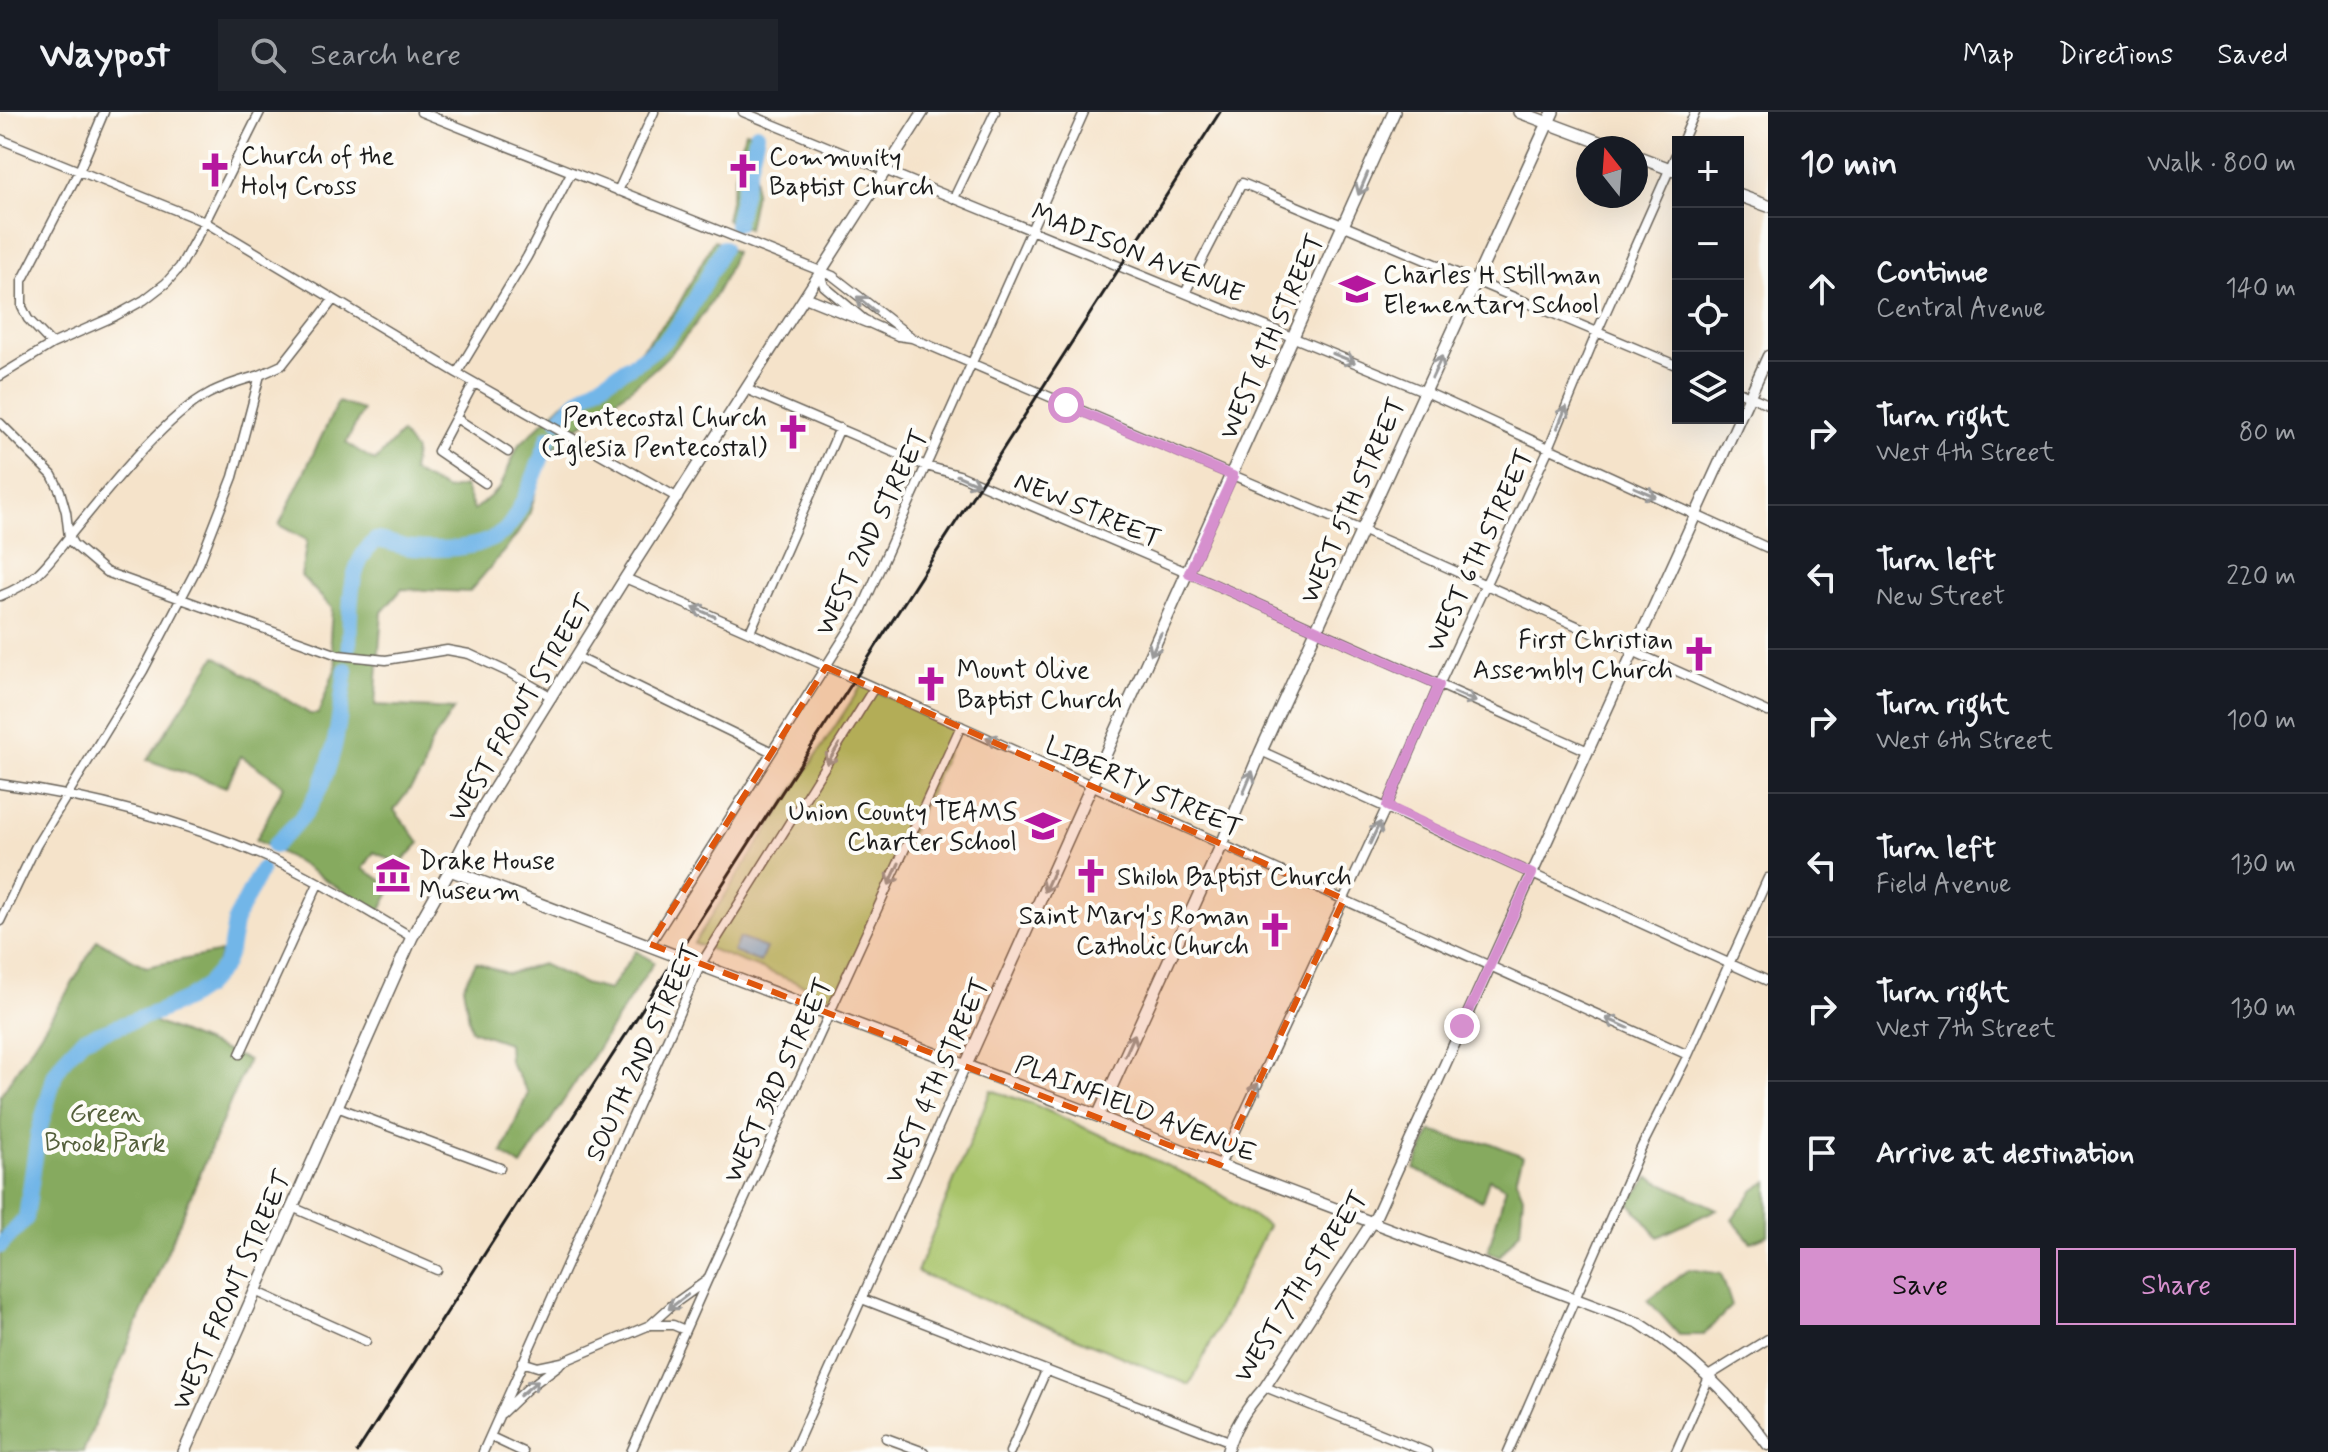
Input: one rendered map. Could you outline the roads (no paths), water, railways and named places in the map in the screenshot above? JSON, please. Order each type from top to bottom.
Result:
[{"type":"main road","name":"WEST 4TH STREET","points":[[966,1065],[1394,112]]},
{"type":"main road","points":[[1519,112],[1551,117],[1590,136]]},
{"type":"main road","name":"WEST 5TH STREET","points":[[1098,1116],[1551,117]]},
{"type":"main road","points":[[1648,161],[1672,170]]},
{"type":"main road","points":[[1744,197],[1768,206]]},
{"type":"main road","name":"PLAINFIELD AVENUE","points":[[450,870],[1098,1116]]},
{"type":"main road","name":"WEST FRONT STREET","points":[[184,1452],[412,937],[450,870]]},
{"type":"street","points":[[52,344],[28,319],[22,307],[20,288],[80,169],[104,112]]},
{"type":"street","points":[[0,376],[52,344],[144,300],[166,283],[180,267],[205,222],[260,112]]},
{"type":"street","points":[[421,112],[833,276],[912,338],[1361,531],[1768,712]]},
{"type":"street","points":[[618,191],[654,112]]},
{"type":"street","name":"MADISON AVENUE","points":[[743,112],[1426,392],[1768,548]]},
{"type":"street","name":"WEST FRONT STREET","points":[[450,870],[483,806],[625,578],[923,112]]},
{"type":"street","points":[[954,198],[995,112]]},
{"type":"street","name":"WEST 2ND STREET","points":[[650,944],[861,611],[1084,112]]},
{"type":"street","points":[[1685,136],[1695,112]]},
{"type":"street","points":[[0,139],[205,222],[539,421],[678,498]]},
{"type":"street","points":[[457,373],[527,257],[571,173]]},
{"type":"street","name":"WEST 6TH STREET","points":[[1220,1165],[1387,806],[1484,585],[1549,448],[1597,332],[1672,175]]},
{"type":"street","points":[[1185,293],[1242,183],[1672,363]]},
{"type":"street","points":[[820,273],[824,286],[867,322]]},
{"type":"street","points":[[805,297],[898,336],[912,338]]},
{"type":"street","points":[[0,596],[31,581],[56,557],[69,537],[127,469],[192,404],[210,392],[282,365],[333,300]]},
{"type":"street","name":"WEST 7TH STREET","points":[[1228,1446],[1248,1406],[1265,1387],[1372,1221],[1768,356]]},
{"type":"street","points":[[0,921],[36,846],[143,671],[199,564],[223,509],[260,375]]},
{"type":"street","points":[[474,383],[438,451],[485,483]]},
{"type":"street","name":"NEW STREET","points":[[746,389],[1189,573],[1588,751]]},
{"type":"street","points":[[1744,394],[1768,404]]},
{"type":"street","points":[[456,418],[508,452]]},
{"type":"street","points":[[0,423],[52,475],[66,512],[69,537],[94,564],[106,572],[338,655],[386,660],[458,651],[508,672],[552,697]]},
{"type":"street","points":[[750,632],[840,428]]},
{"type":"street","name":"LIBERTY STREET","points":[[625,578],[1092,784],[1688,1055]]},
{"type":"street","points":[[577,657],[770,751]]},
{"type":"street","name":"SOUTH 2ND STREET","points":[[483,1452],[701,964],[874,688]]},
{"type":"street","name":"WEST 3RD STREET","points":[[631,1452],[961,726]]},
{"type":"street","points":[[1261,751],[1768,981]]},
{"type":"street","points":[[0,784],[113,805],[249,850],[281,864],[412,937]]},
{"type":"street","points":[[1508,1452],[1543,1376],[1573,1298],[1768,878]]},
{"type":"street","points":[[240,1054],[318,884]]},
{"type":"street","name":"WEST 4TH STREET","points":[[793,1452],[966,1065]]},
{"type":"street","points":[[337,1107],[500,1168]]},
{"type":"street","name":"PLAINFIELD AVENUE","points":[[1098,1116],[1639,1323],[1710,1375],[1768,1445]]},
{"type":"street","points":[[292,1207],[437,1270]]},
{"type":"street","points":[[522,1362],[538,1367],[562,1362],[650,1325],[707,1281]]},
{"type":"street","points":[[255,1291],[366,1341]]},
{"type":"street","points":[[862,1299],[1228,1446]]},
{"type":"street","points":[[650,1325],[673,1325],[685,1330]]},
{"type":"street","points":[[1676,1452],[1710,1375],[1768,1339]]},
{"type":"street","points":[[499,1416],[562,1362]]},
{"type":"street","points":[[1010,1452],[1046,1371]]},
{"type":"street","points":[[1265,1387],[1427,1452]]},
{"type":"street","points":[[491,1437],[523,1452]]},
{"type":"street","points":[[886,1438],[924,1452]]},
{"type":"water","points":[[739,938],[766,948],[760,962],[733,952]]},
{"type":"waterway","points":[[736,224],[757,134]]},
{"type":"waterway","points":[[559,420],[582,397],[667,338],[691,306],[723,248]]},
{"type":"waterway","points":[[349,645],[352,588],[359,562],[366,550],[376,540],[435,549],[472,546],[494,538],[510,525],[516,515],[549,437]]},
{"type":"waterway","points":[[274,846],[304,814],[325,776],[335,742],[346,670]]},
{"type":"waterway","points":[[0,1246],[26,1218],[38,1135],[55,1074],[66,1057],[83,1039],[160,1011],[205,987],[224,966],[236,918],[261,870]]},
{"type":"railway","points":[[357,1452],[1220,112]]},
{"type":"place","name":"Church of the Holy Cross","points":[[215,170]]},
{"type":"place","name":"Community Baptist Church","points":[[743,171]]},
{"type":"place","name":"Charles H Stillman Elementary School","points":[[1357,289]]},
{"type":"place","name":"Pentecostal Church (Iglesia Pentecostal)","points":[[793,432]]},
{"type":"place","name":"First Christian Assembly Church","points":[[1699,654]]},
{"type":"place","name":"Mount Olive Baptist Church","points":[[931,684]]},
{"type":"place","name":"Union County TEAMS Charter School","points":[[1043,826]]},
{"type":"place","name":"Drake House Museum","points":[[393,875]]},
{"type":"place","name":"Shiloh Baptist Church","points":[[1091,876]]},
{"type":"place","name":"Saint Mary's Roman Catholic Church","points":[[1275,930]]},
{"type":"park label","name":"Green Brook Park","points":[[105,1127]]}]
